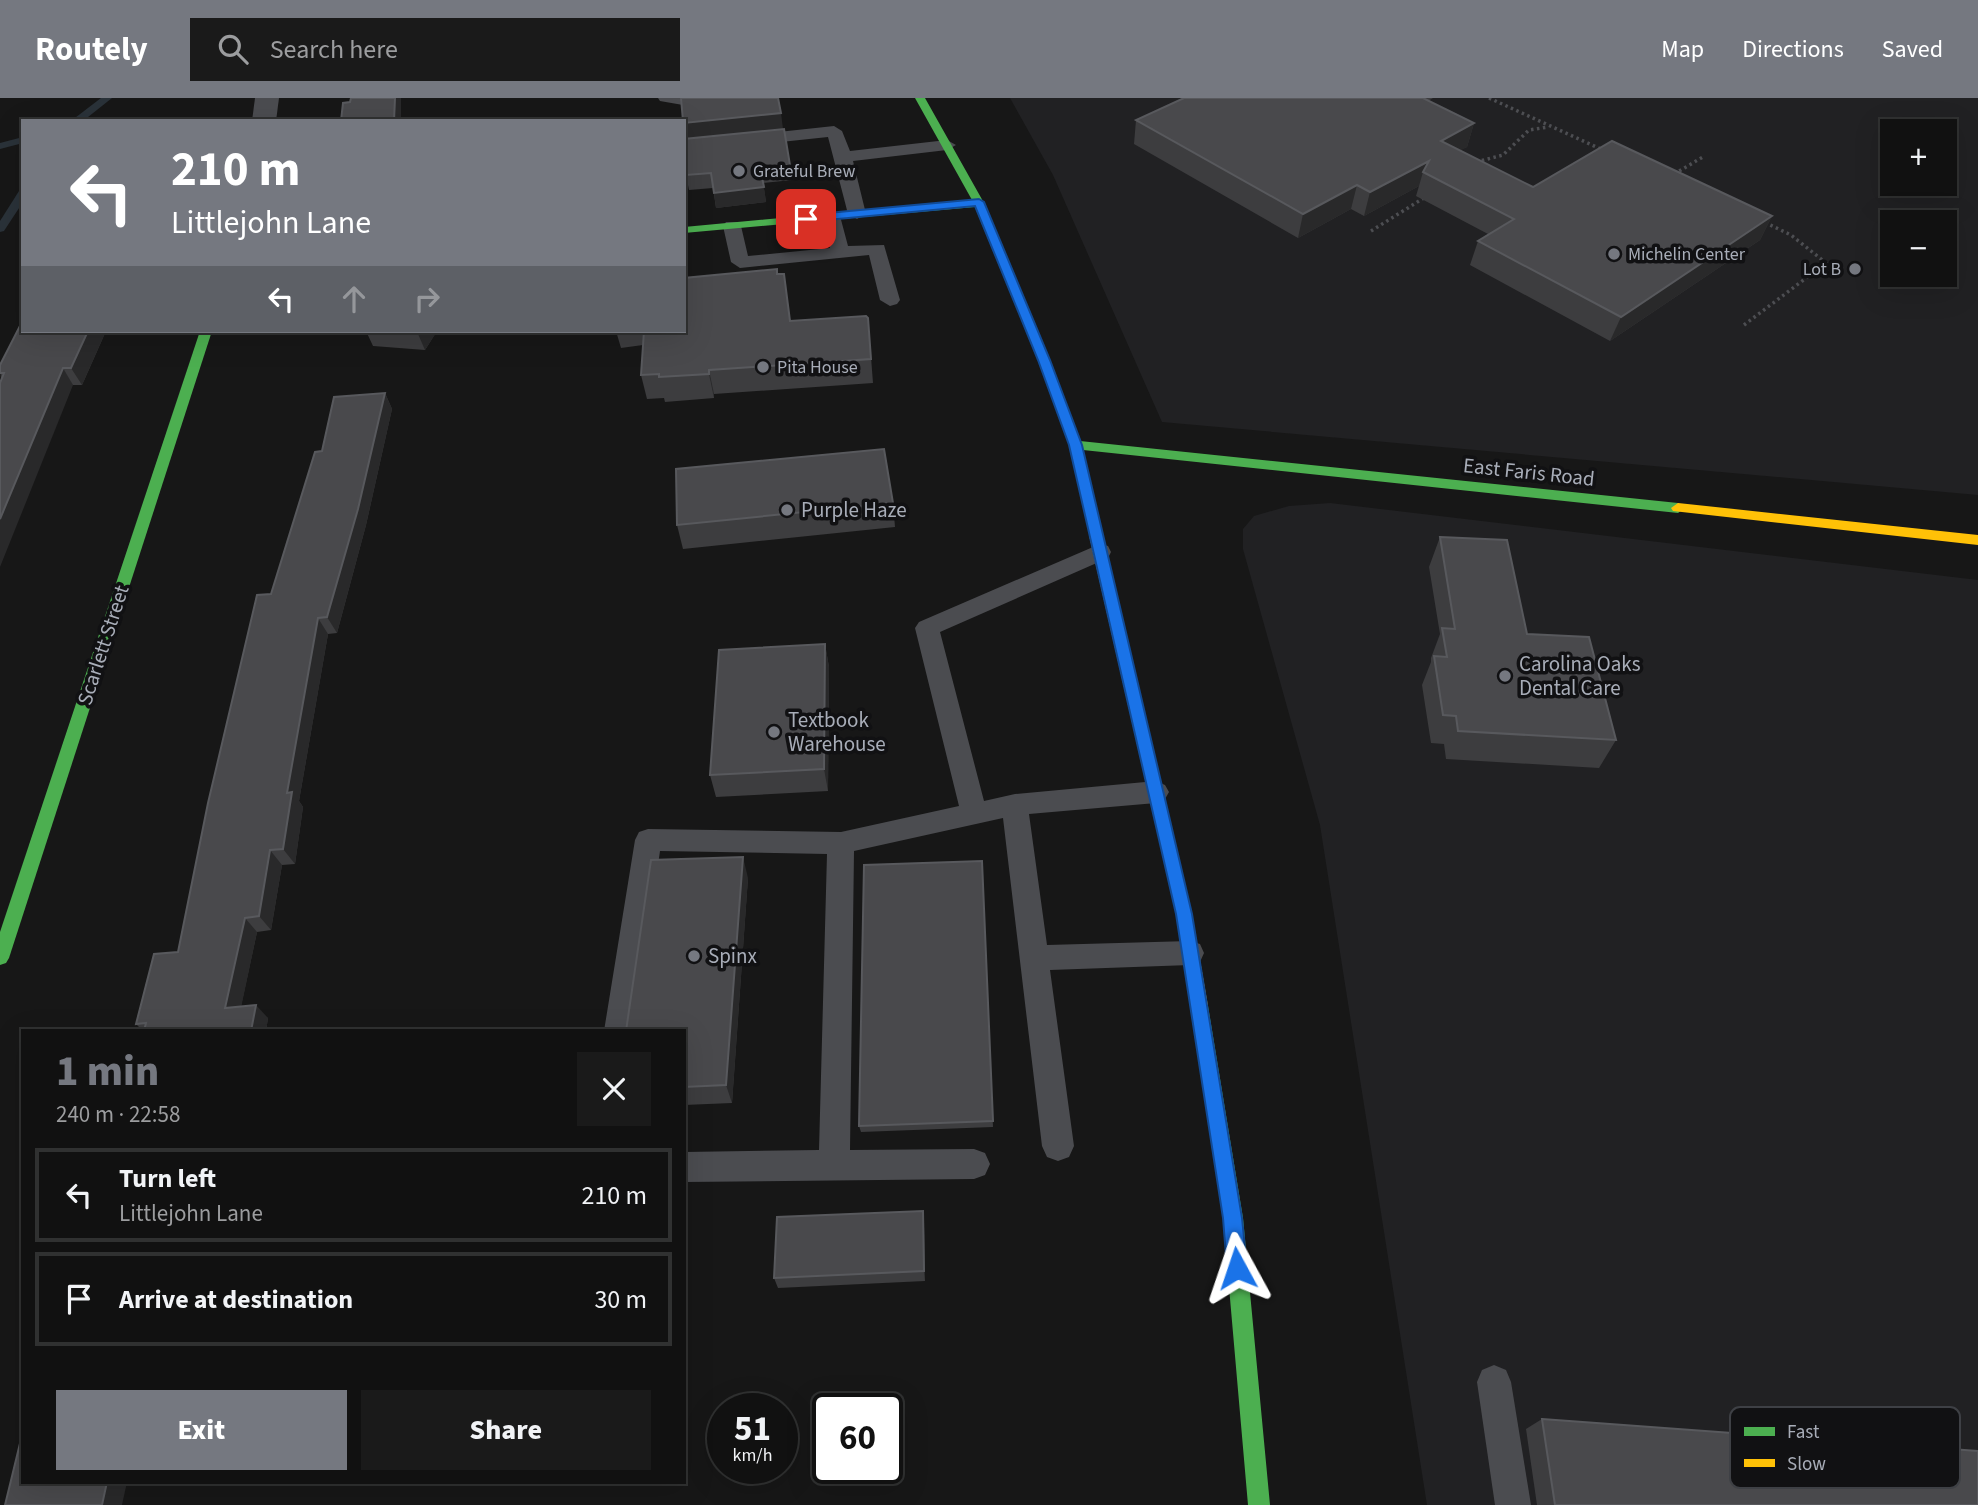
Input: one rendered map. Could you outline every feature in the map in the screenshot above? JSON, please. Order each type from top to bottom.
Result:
[{"type":"main road","points":[[920,98],[979,202],[1076,445],[1184,914],[1233,1218],[1259,1505]]},
{"type":"main road","points":[[686,230],[979,202]]},
{"type":"main road","name":"Scarlett Street","points":[[0,958],[205,333]]},
{"type":"main road","name":"East Faris Road","points":[[1076,445],[1978,540]]},
{"type":"street","points":[[264,119],[267,98]]},
{"type":"lane","points":[[686,147],[834,131],[857,214]]},
{"type":"lane","points":[[843,157],[947,145]]},
{"type":"lane","points":[[831,216],[841,253]]},
{"type":"lane","points":[[732,226],[740,262],[877,249],[890,300]]},
{"type":"lane","points":[[974,814],[927,628],[1100,552]]},
{"type":"lane","points":[[619,1029],[648,841],[841,843],[1015,805],[1156,792]]},
{"type":"lane","points":[[1015,805],[1058,1146]]},
{"type":"lane","points":[[834,1166],[841,843]]},
{"type":"lane","points":[[1034,958],[1190,953]]},
{"type":"lane","points":[[686,1167],[974,1164]]},
{"type":"lane","points":[[1494,1382],[1513,1505]]},
{"type":"path","points":[[1489,98],[1604,150]]},
{"type":"path","points":[[1469,164],[1502,156],[1522,134],[1535,127],[1553,127]]},
{"type":"path","points":[[1668,179],[1703,158]]},
{"type":"path","points":[[1371,231],[1428,195]]},
{"type":"path","points":[[1744,325],[1826,262],[1791,235],[1754,218]]},
{"type":"shaded area","points":[[1010,98],[1978,98],[1978,495],[1162,422],[1053,175]]},
{"type":"shaded area","points":[[1330,503],[1978,580],[1978,1505],[1427,1505],[1320,825],[1243,549],[1243,529],[1254,516],[1289,506]]},
{"type":"building","points":[[351,98],[395,98],[394,119],[341,119],[343,103],[350,102]]},
{"type":"building","points":[[681,98],[778,98],[781,113],[686,123],[686,119],[683,119]]},
{"type":"building","points":[[1184,98],[1423,98],[1474,123],[1441,141],[1533,187],[1612,141],[1772,216],[1621,317],[1478,241],[1514,219],[1423,172],[1429,161],[1370,192],[1357,185],[1303,214],[1136,120]]},
{"type":"building","name":"Grateful Brew","points":[[784,129],[790,165],[760,168],[764,187],[714,193],[711,173],[686,175],[686,139]]},
{"type":"building","points":[[777,269],[777,274],[784,274],[790,321],[866,316],[871,359],[709,370],[709,374],[659,377],[659,374],[641,375],[644,333],[686,333],[686,278]]},
{"type":"building","points":[[21,324],[21,333],[87,333],[71,368],[63,368],[0,519],[0,383],[4,373],[0,373],[0,365]]},
{"type":"building","points":[[385,393],[358,509],[327,617],[318,618],[287,793],[292,792],[283,849],[270,850],[259,916],[245,918],[225,1008],[256,1005],[251,1029],[144,1029],[146,1023],[136,1024],[154,954],[178,952],[208,803],[257,595],[271,594],[315,452],[322,451],[334,397]]},
{"type":"building","points":[[884,449],[893,503],[677,525],[676,469]]},
{"type":"building","name":"Carolina Oaks Dental Care","points":[[1440,537],[1507,540],[1527,634],[1589,637],[1616,740],[1458,731],[1456,716],[1443,715],[1434,656],[1447,657],[1442,628],[1455,629]]},
{"type":"building","name":"Textbook Warehouse","points":[[825,644],[824,769],[710,775],[719,650]]},
{"type":"building","name":"Spinx","points":[[743,857],[726,1085],[686,1087],[686,1029],[626,1029],[651,860]]},
{"type":"building","points":[[982,861],[993,1121],[859,1126],[864,865]]},
{"type":"building","points":[[923,1211],[924,1271],[774,1278],[777,1217]]},
{"type":"building","points":[[1542,1419],[1730,1433],[1730,1488],[1960,1488],[1960,1450],[1978,1451],[1978,1505],[1555,1505]]},
{"type":"building","points":[[21,1439],[21,1484],[107,1484],[102,1505],[5,1505]]},
{"type":"waterway","points":[[79,119],[107,98]]},
{"type":"waterway","points":[[0,146],[21,141]]},
{"type":"waterway","points":[[0,229],[21,196]]},
{"type":"traffic: fast","points":[[920,98],[979,203],[1044,360],[1075,445],[1096,535]]},
{"type":"traffic: fast","points":[[686,230],[979,203]]},
{"type":"traffic: fast","points":[[0,958],[205,333]]},
{"type":"traffic: fast","points":[[1075,445],[1678,508]]},
{"type":"traffic: fast","points":[[1199,1006],[1233,1218],[1259,1505]]},
{"type":"traffic: slow","points":[[1678,508],[1978,540]]},
{"type":"traffic: slow","points":[[1096,535],[1184,914],[1199,1006]]},
{"type":"place","name":"Grateful Brew","points":[[739,171]]},
{"type":"place","name":"Michelin Center","points":[[1614,254]]},
{"type":"place","name":"Lot B","points":[[1855,269]]},
{"type":"place","name":"Pita House","points":[[763,367]]},
{"type":"place","name":"Purple Haze","points":[[787,510]]},
{"type":"place","name":"Carolina Oaks Dental Care","points":[[1505,676]]},
{"type":"place","name":"Textbook Warehouse","points":[[774,732]]},
{"type":"place","name":"Spinx","points":[[694,956]]},
{"type":"route","points":[[806,219],[979,202],[1044,360],[1076,445],[1184,914],[1233,1218],[1237,1268]]}]
